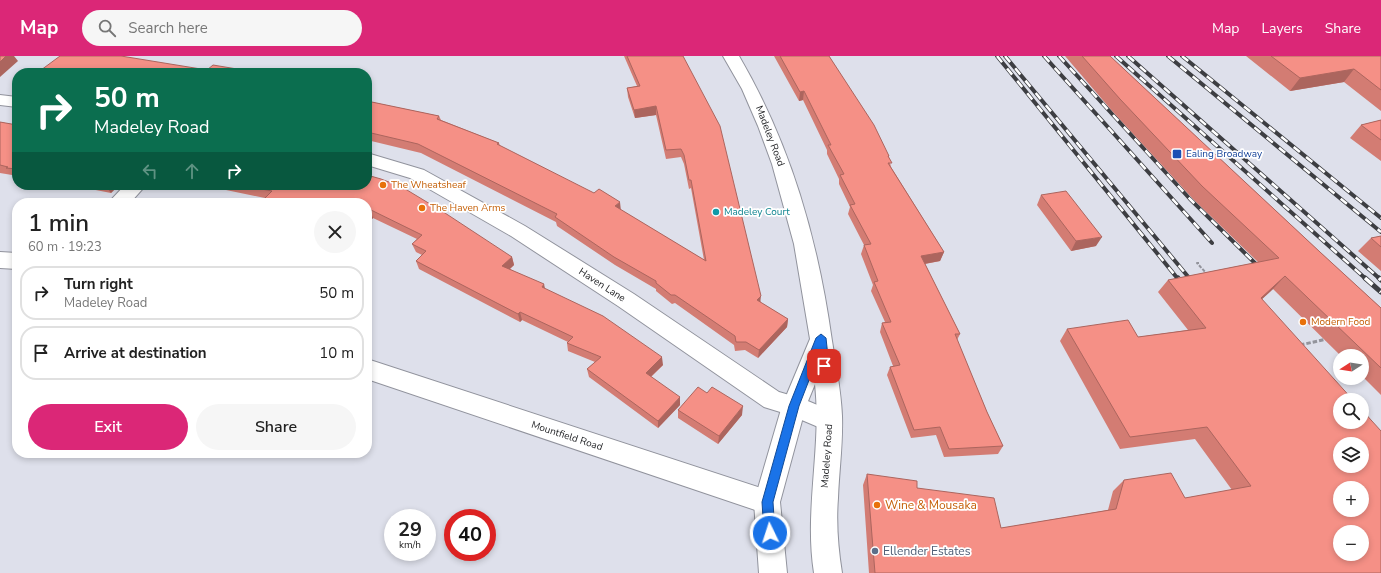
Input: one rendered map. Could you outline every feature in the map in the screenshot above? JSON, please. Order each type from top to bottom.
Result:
[{"type":"street","name":"Madeley Road","points":[[731,56],[748,83],[778,150],[805,248],[821,338],[830,421],[823,518],[828,573]]},
{"type":"street","points":[[0,100],[12,101]]},
{"type":"street","name":"Haven Lane","points":[[372,160],[417,174],[512,228],[626,300],[772,400],[794,406],[830,421]]},
{"type":"street","points":[[123,198],[132,190]]},
{"type":"street","points":[[0,260],[12,261]]},
{"type":"street","points":[[773,573],[767,502],[794,406],[821,338]]},
{"type":"street","name":"Mountfield Road","points":[[372,371],[767,502]]},
{"type":"path","points":[[1199,263],[1197,263],[1212,280]]},
{"type":"path","points":[[1292,346],[1329,339]]},
{"type":"building","points":[[0,56],[6,56],[0,62]]},
{"type":"building","points":[[60,56],[121,56],[195,68],[44,68]]},
{"type":"building","points":[[627,56],[683,56],[720,126],[761,296],[757,300],[788,319],[759,350],[746,342],[736,342],[735,336],[675,295],[671,295],[656,283],[656,281],[614,257],[555,217],[557,214],[418,144],[372,133],[372,102],[439,116],[437,119],[499,143],[497,144],[594,193],[599,189],[620,202],[615,206],[706,261],[691,180],[689,180],[684,155],[681,149],[666,150],[656,106],[634,110],[627,88],[640,86]]},
{"type":"building","points":[[780,56],[829,56],[874,125],[892,163],[888,163],[944,252],[921,256],[960,334],[955,334],[987,412],[1003,446],[949,449],[940,427],[914,430],[890,367],[900,365],[882,323],[891,322],[874,282],[878,281],[864,245],[871,244],[850,205],[855,204],[840,175],[844,174],[828,145],[831,145],[804,91],[800,92]]},
{"type":"building","points":[[1082,56],[1110,56],[1381,308],[1381,368],[1369,356],[1369,349],[1361,349],[1285,276],[1261,298],[1333,378],[1333,385],[1339,385],[1347,393],[1333,393],[1333,429],[1369,429],[1369,418],[1381,431],[1381,573],[875,573],[867,474],[917,481],[917,488],[994,498],[1001,528],[1116,509],[1124,480],[1171,473],[1185,498],[1251,486],[1207,427],[1130,437],[1067,329],[1128,320],[1138,337],[1206,328],[1168,280],[1279,258],[1202,186],[1120,99]]},
{"type":"building","points":[[1271,56],[1381,56],[1381,90],[1354,69],[1300,78]]},
{"type":"building","points":[[213,65],[231,68],[209,68]]},
{"type":"building","points":[[1381,120],[1381,140],[1361,125]]},
{"type":"building","points":[[0,122],[12,124],[12,169],[0,165]]},
{"type":"building","points":[[372,176],[402,187],[512,257],[502,266],[544,284],[542,287],[603,316],[662,357],[646,373],[680,397],[658,421],[587,369],[601,357],[567,343],[573,337],[520,312],[518,314],[416,261],[426,251],[412,244],[422,235],[372,210],[372,198],[265,198],[272,191],[267,190],[372,190]]},
{"type":"building","points":[[1066,191],[1102,237],[1076,241],[1041,195]]},
{"type":"building","points":[[1381,236],[1381,247],[1371,238]]},
{"type":"building","points":[[698,387],[707,393],[712,387],[743,406],[719,436],[678,410]]},
{"type":"railway","points":[[997,56],[1178,279]]},
{"type":"railway","points":[[1005,56],[1190,279]]},
{"type":"railway","points":[[1044,56],[1212,243]]},
{"type":"railway","points":[[1059,56],[1190,199],[1263,271]]},
{"type":"railway","points":[[1116,56],[1366,279]]},
{"type":"railway","points":[[1128,56],[1380,279]]},
{"type":"railway","points":[[1168,56],[1381,232]]},
{"type":"railway","points":[[1182,56],[1381,218]]},
{"type":"railway","points":[[1178,278],[1184,286]]},
{"type":"railway","points":[[1189,278],[1194,284]]},
{"type":"railway","points":[[1365,278],[1381,292]]},
{"type":"place","name":"Ealing Broadway","points":[[1177,154]]},
{"type":"place","name":"The Wheatsheaf","points":[[383,185]]},
{"type":"place","name":"The Haven Arms","points":[[422,208]]},
{"type":"place","name":"Madeley Court","points":[[716,212]]},
{"type":"place","name":"Modern Food","points":[[1303,322]]},
{"type":"place","name":"Wine & Mousaka","points":[[877,505]]},
{"type":"place","name":"Ellender Estates","points":[[875,551]]},
{"type":"route","points":[[770,533],[767,502],[794,406],[821,338],[824,366]]}]
